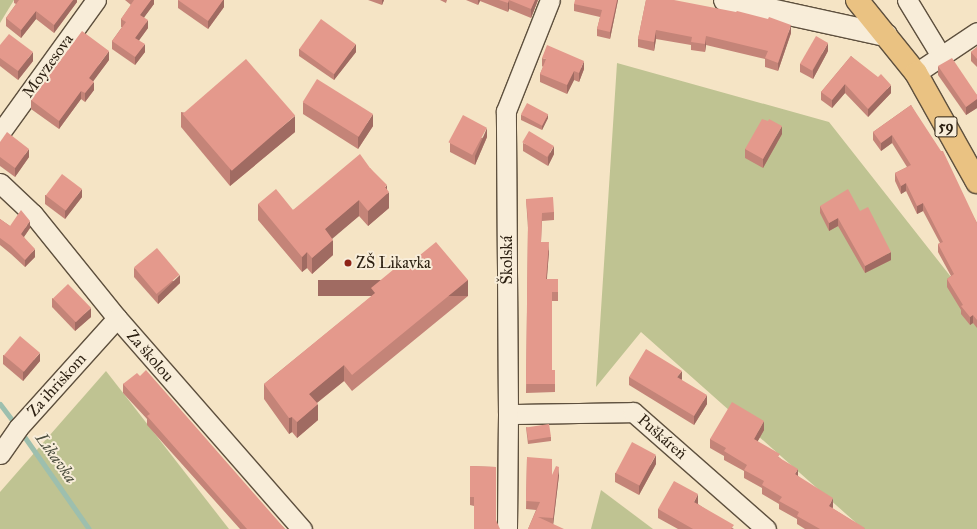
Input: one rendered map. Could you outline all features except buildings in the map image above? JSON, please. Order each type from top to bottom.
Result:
[{"type":"main road","name":"59","points":[[857,0],[916,73],[977,182]]},
{"type":"street","name":"Moyzesova","points":[[0,132],[96,0]]},
{"type":"street","name":"Školská","points":[[507,529],[508,414],[506,111],[550,0]]},
{"type":"street","points":[[725,0],[886,35]]},
{"type":"street","points":[[907,0],[941,56]]},
{"type":"street","points":[[916,73],[977,32]]},
{"type":"street","name":"Za školou","points":[[0,183],[33,214],[117,318],[302,529]]},
{"type":"street","name":"Za ihriskom","points":[[0,454],[18,428],[117,318]]},
{"type":"street","name":"Puškáreň","points":[[508,414],[633,412],[766,529]]},
{"type":"green space","points":[[0,0],[14,0],[0,23]]},
{"type":"green space","points":[[617,63],[829,122],[977,310],[977,529],[863,529],[641,332],[596,387]]},
{"type":"green space","points":[[106,371],[229,529],[0,529],[0,492]]},
{"type":"green space","points":[[601,490],[653,529],[591,529]]},
{"type":"waterway","name":"Likavka","points":[[0,404],[16,425]]},
{"type":"waterway","name":"Likavka","points":[[21,432],[89,529]]},
{"type":"place","name":"ZŠ Likavka","points":[[348,263]]}]
